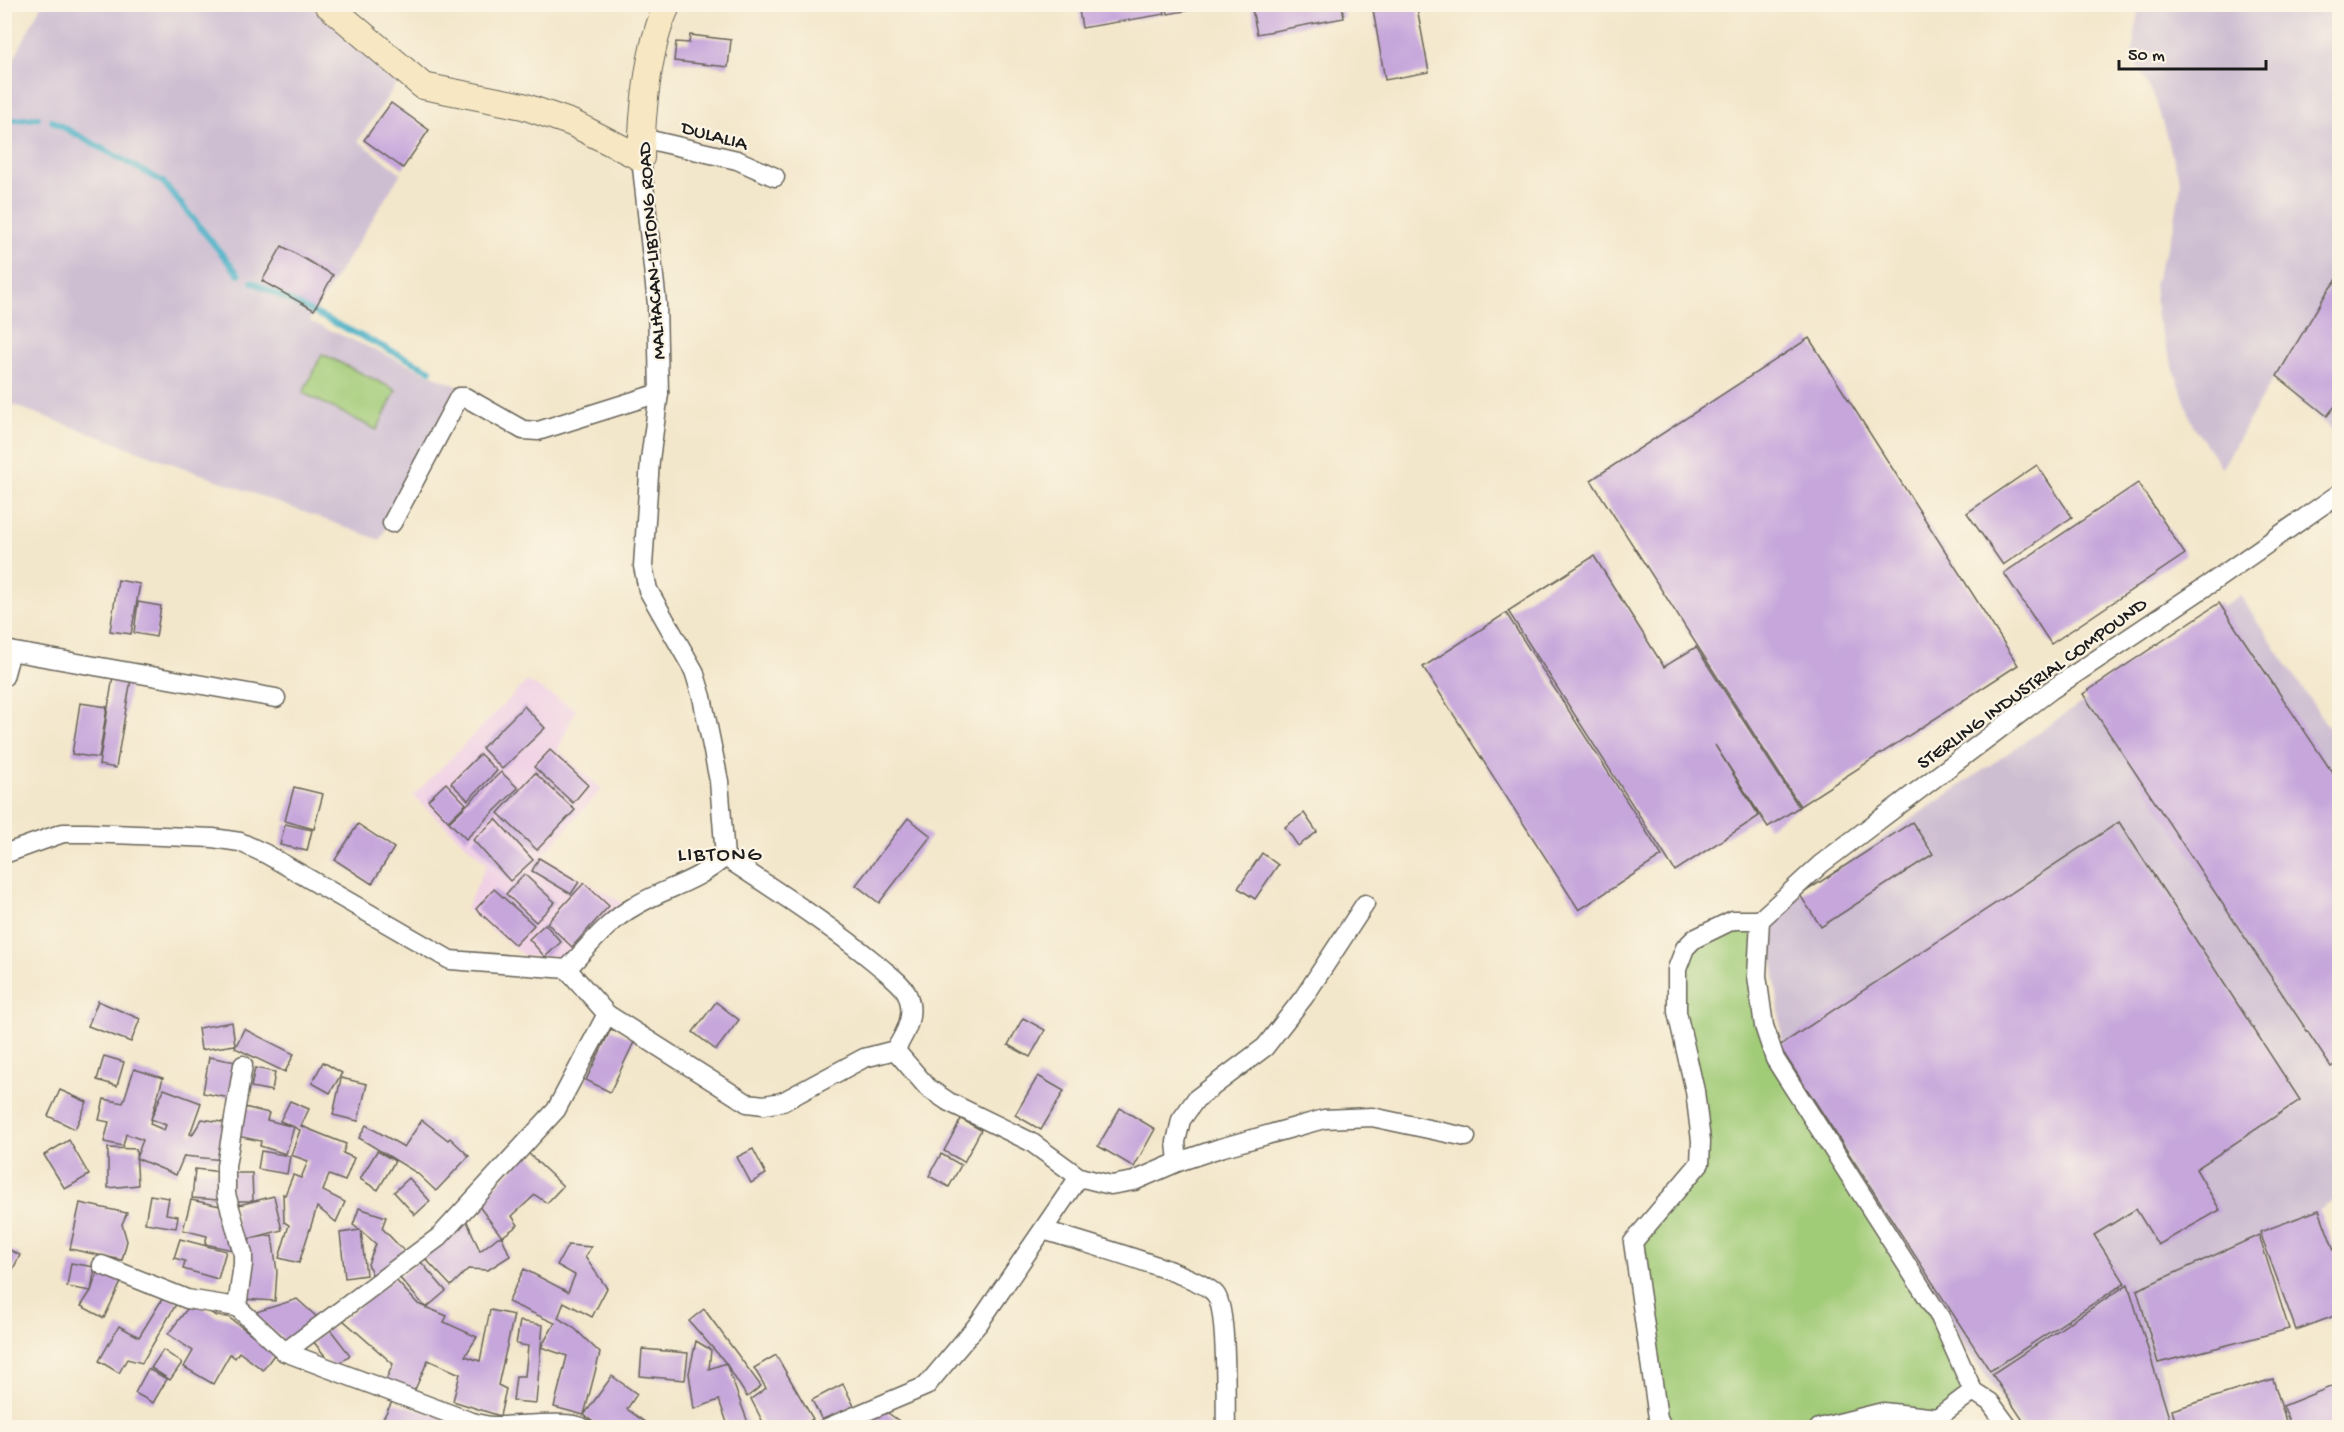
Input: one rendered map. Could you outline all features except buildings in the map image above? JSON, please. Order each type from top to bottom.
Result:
[{"type":"main road","points":[[327,4],[423,86],[523,106],[642,148]]},
{"type":"main road","name":"MALHACAN-LIBTONG ROAD","points":[[642,148],[649,79],[658,29],[668,4]]},
{"type":"street","name":"DULALIA","points":[[642,148],[737,160],[776,177]]},
{"type":"street","name":"MALHACAN-LIBTONG ROAD","points":[[642,148],[657,304],[659,393],[650,460],[644,578],[648,590],[694,671],[702,696],[719,781],[725,857]]},
{"type":"street","points":[[392,523],[459,398],[465,397],[523,430],[538,431],[659,393]]},
{"type":"street","name":"STERLING INDUSTRIAL COMPOUND","points":[[1760,920],[1821,864],[2052,690],[2340,493]]},
{"type":"street","points":[[4,677],[8,651],[276,698]]},
{"type":"street","points":[[4,854],[63,833],[213,838],[240,842],[266,854],[450,960],[567,969],[607,1014],[747,1103],[764,1105],[782,1102],[864,1058],[895,1050],[905,1034],[911,1017],[907,994],[889,975],[838,932],[725,857],[708,872],[635,906],[608,926],[567,969]]},
{"type":"street","points":[[1178,1162],[1176,1142],[1181,1120],[1196,1099],[1265,1047],[1304,997],[1365,904]]},
{"type":"street","points":[[1663,1428],[1658,1418],[1645,1340],[1633,1242],[1700,1163],[1701,1141],[1695,1091],[1677,1012],[1677,969],[1685,948],[1694,939],[1733,920],[1760,920],[1757,976],[1764,1026],[1775,1059],[1940,1317],[1973,1391],[1990,1402],[2009,1428]]},
{"type":"street","points":[[285,1352],[439,1237],[556,1110],[607,1014]]},
{"type":"street","points":[[895,1050],[928,1088],[1031,1142],[1079,1178],[1111,1185],[1134,1181],[1178,1162],[1220,1148],[1324,1119],[1372,1117],[1466,1137]]},
{"type":"street","points":[[237,1307],[243,1254],[226,1194],[226,1166],[243,1065]]},
{"type":"street","points":[[827,1428],[926,1386],[979,1323],[1079,1178]]},
{"type":"street","points":[[1044,1230],[1176,1272],[1198,1281],[1216,1294],[1222,1316],[1226,1428]]},
{"type":"street","points":[[102,1265],[187,1299],[237,1307],[285,1352],[470,1421],[491,1426],[566,1424],[579,1425],[583,1428]]},
{"type":"street","points":[[1818,1428],[1882,1412],[1938,1423],[1973,1391]]},
{"type":"shaded area","points":[[309,4],[399,80],[358,141],[401,173],[309,321],[457,386],[380,540],[5,402],[4,79],[41,5]]},
{"type":"shaded area","points":[[2139,5],[2339,5],[2339,436],[2273,378],[2222,468],[2193,425],[2157,319],[2154,283],[2173,231],[2181,184],[2155,99],[2132,57]]},
{"type":"shaded area","points":[[2240,595],[2339,743],[2339,1197],[2320,1210],[2140,1297],[2177,1426],[2021,1427],[1904,1256],[1783,1046],[1770,934],[1785,905]]},
{"type":"shaded area","points":[[527,681],[576,709],[558,750],[602,789],[543,855],[624,904],[568,959],[524,956],[466,909],[487,864],[413,796]]},
{"type":"green space","points":[[322,354],[396,390],[377,430],[303,393]]},
{"type":"green space","points":[[1760,920],[1764,1026],[1940,1317],[1973,1391],[1937,1418],[1883,1412],[1819,1427],[1663,1427],[1633,1242],[1700,1163],[1677,969],[1694,939]]},
{"type":"waterway","points":[[4,121],[38,118]]},
{"type":"waterway","points":[[52,121],[163,182],[239,275]]},
{"type":"waterway","points":[[252,282],[430,370]]},
{"type":"district","name":"LIBTONG","points":[[720,852]]}]
